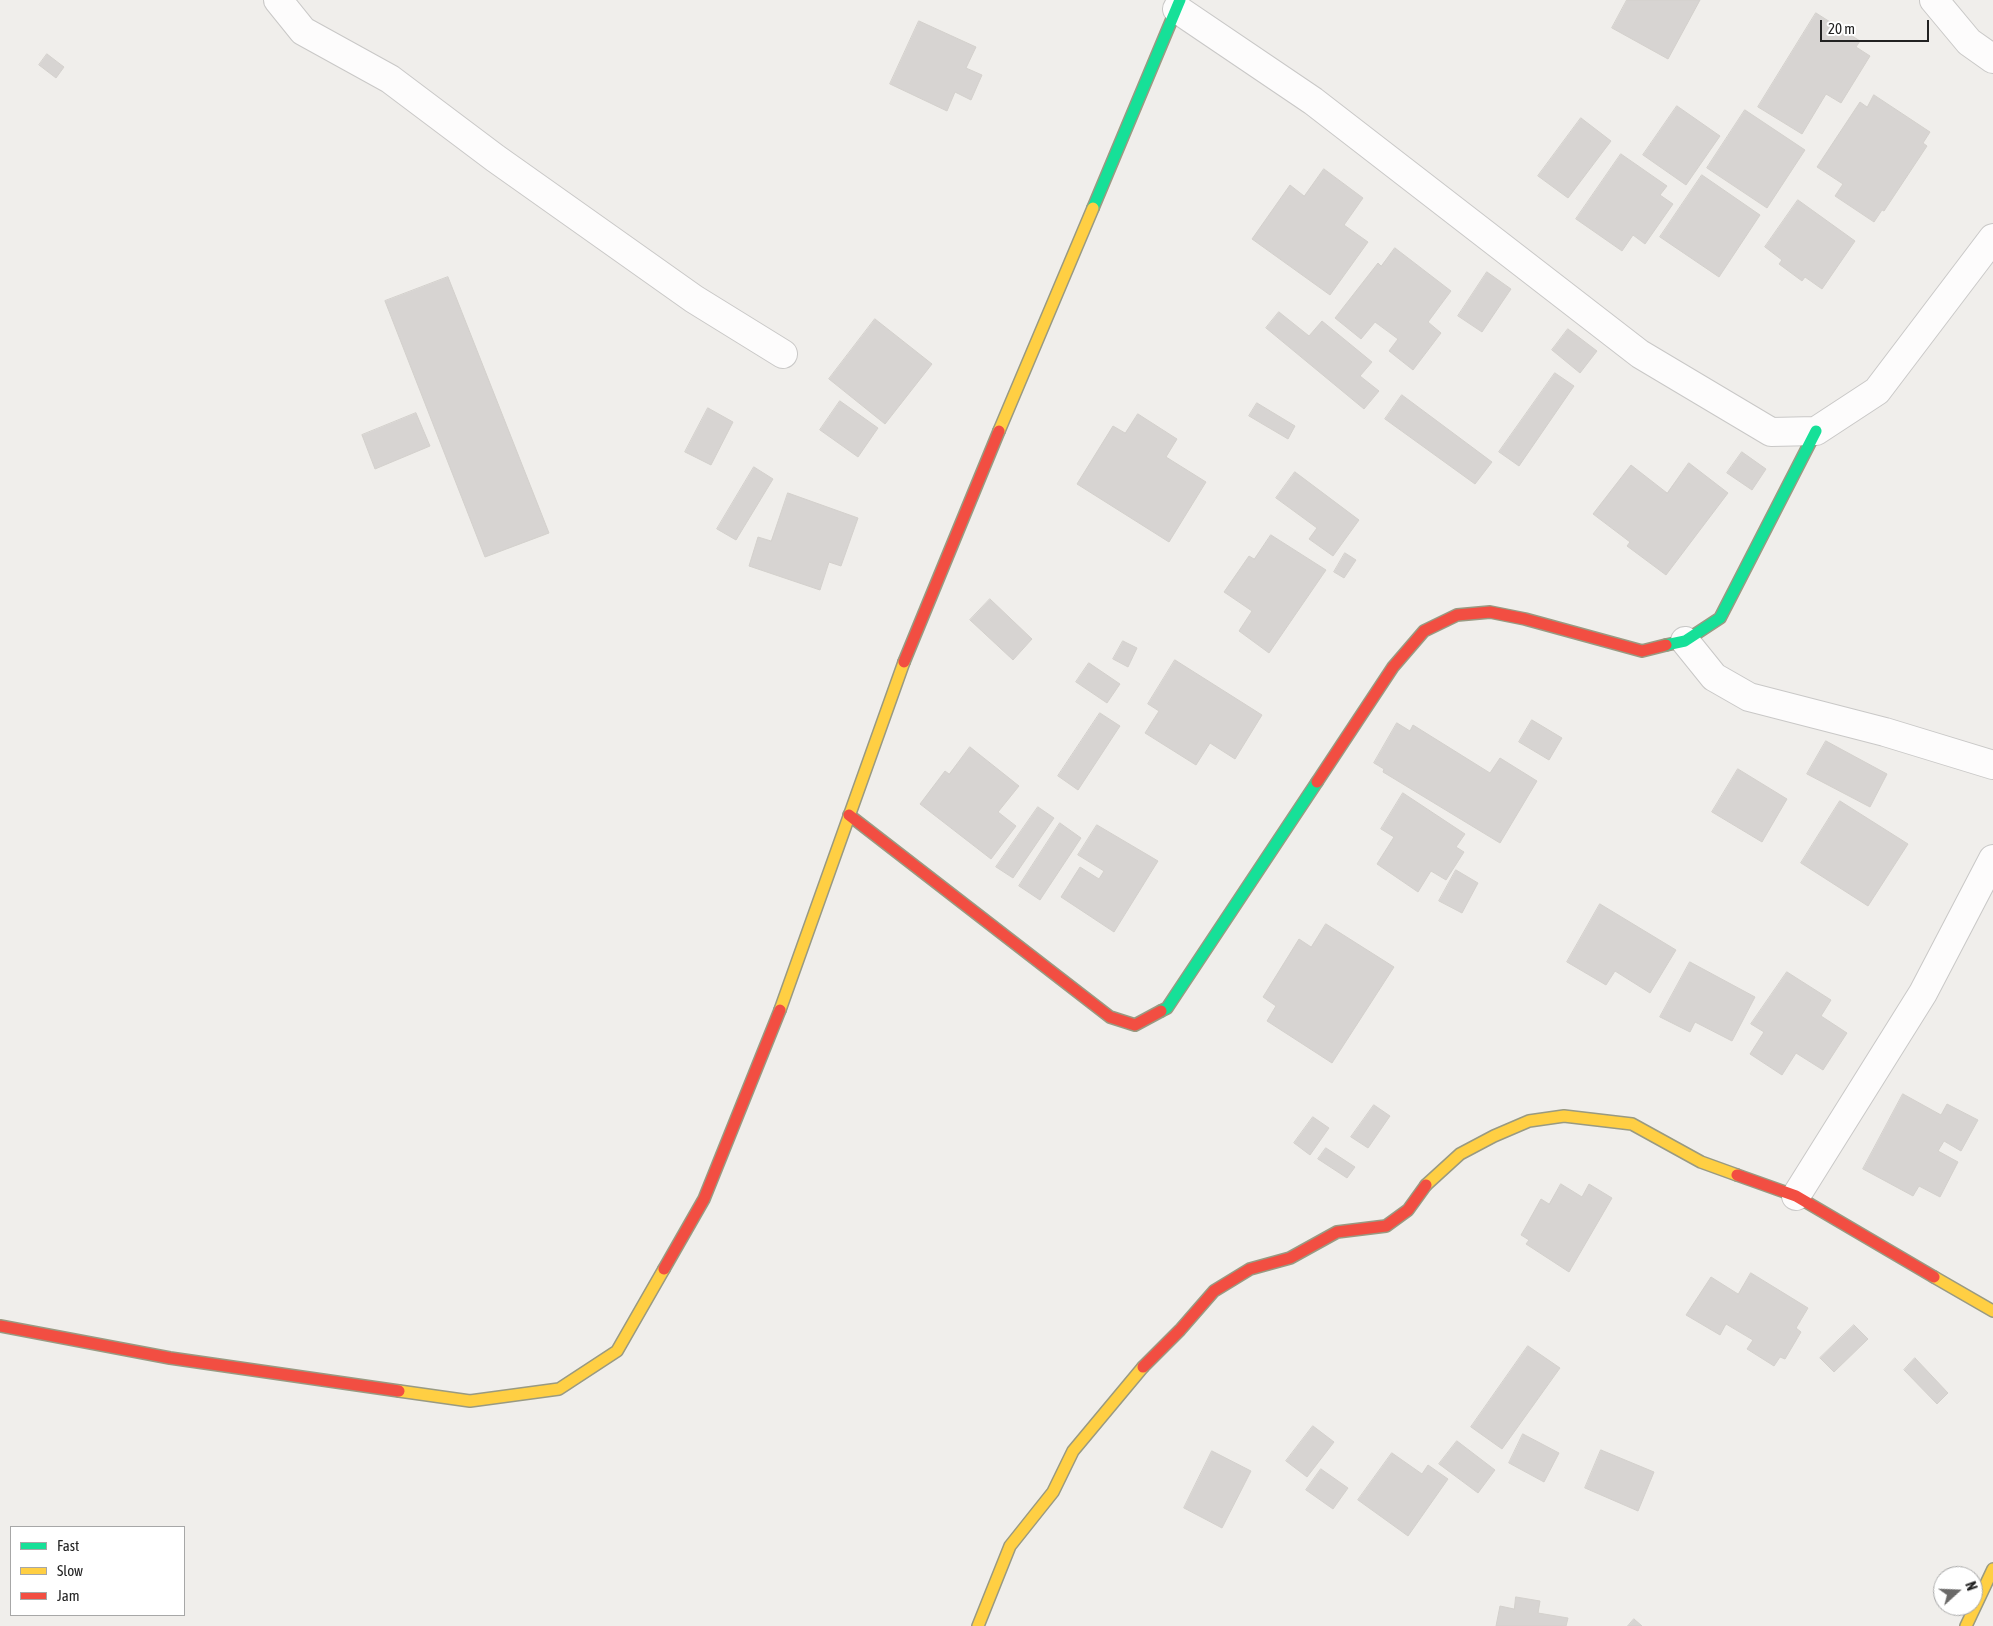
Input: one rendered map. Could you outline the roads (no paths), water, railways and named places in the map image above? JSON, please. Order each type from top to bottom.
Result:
[{"type":"street","points":[[278,0],[303,31],[390,79],[495,158],[686,293],[783,354]]},
{"type":"street","points":[[1934,0],[1969,42],[1993,59]]},
{"type":"street","points":[[0,1326],[170,1358],[470,1401],[560,1388],[616,1351],[704,1200],[787,991],[912,638],[1178,5],[1313,101],[1640,354],[1771,432],[1816,432]]},
{"type":"street","points":[[849,815],[1110,1017],[1135,1025],[1167,1008],[1393,667],[1424,631],[1457,615],[1490,612],[1525,619],[1642,651],[1685,641],[1720,618],[1816,432],[1877,390],[1993,238]]},
{"type":"street","points":[[1685,641],[1714,677],[1748,697],[1886,732],[1993,765]]},
{"type":"street","points":[[1796,1196],[1923,993],[1993,859]]},
{"type":"street","points":[[978,1626],[1010,1546],[1053,1492],[1073,1451],[1135,1374],[1180,1330],[1214,1291],[1250,1268],[1290,1258],[1337,1232],[1386,1226],[1408,1210],[1430,1180],[1460,1154],[1494,1136],[1529,1121],[1564,1116],[1632,1124],[1701,1162],[1796,1196],[1993,1311]]},
{"type":"street","points":[[1966,1626],[1993,1569]]}]
